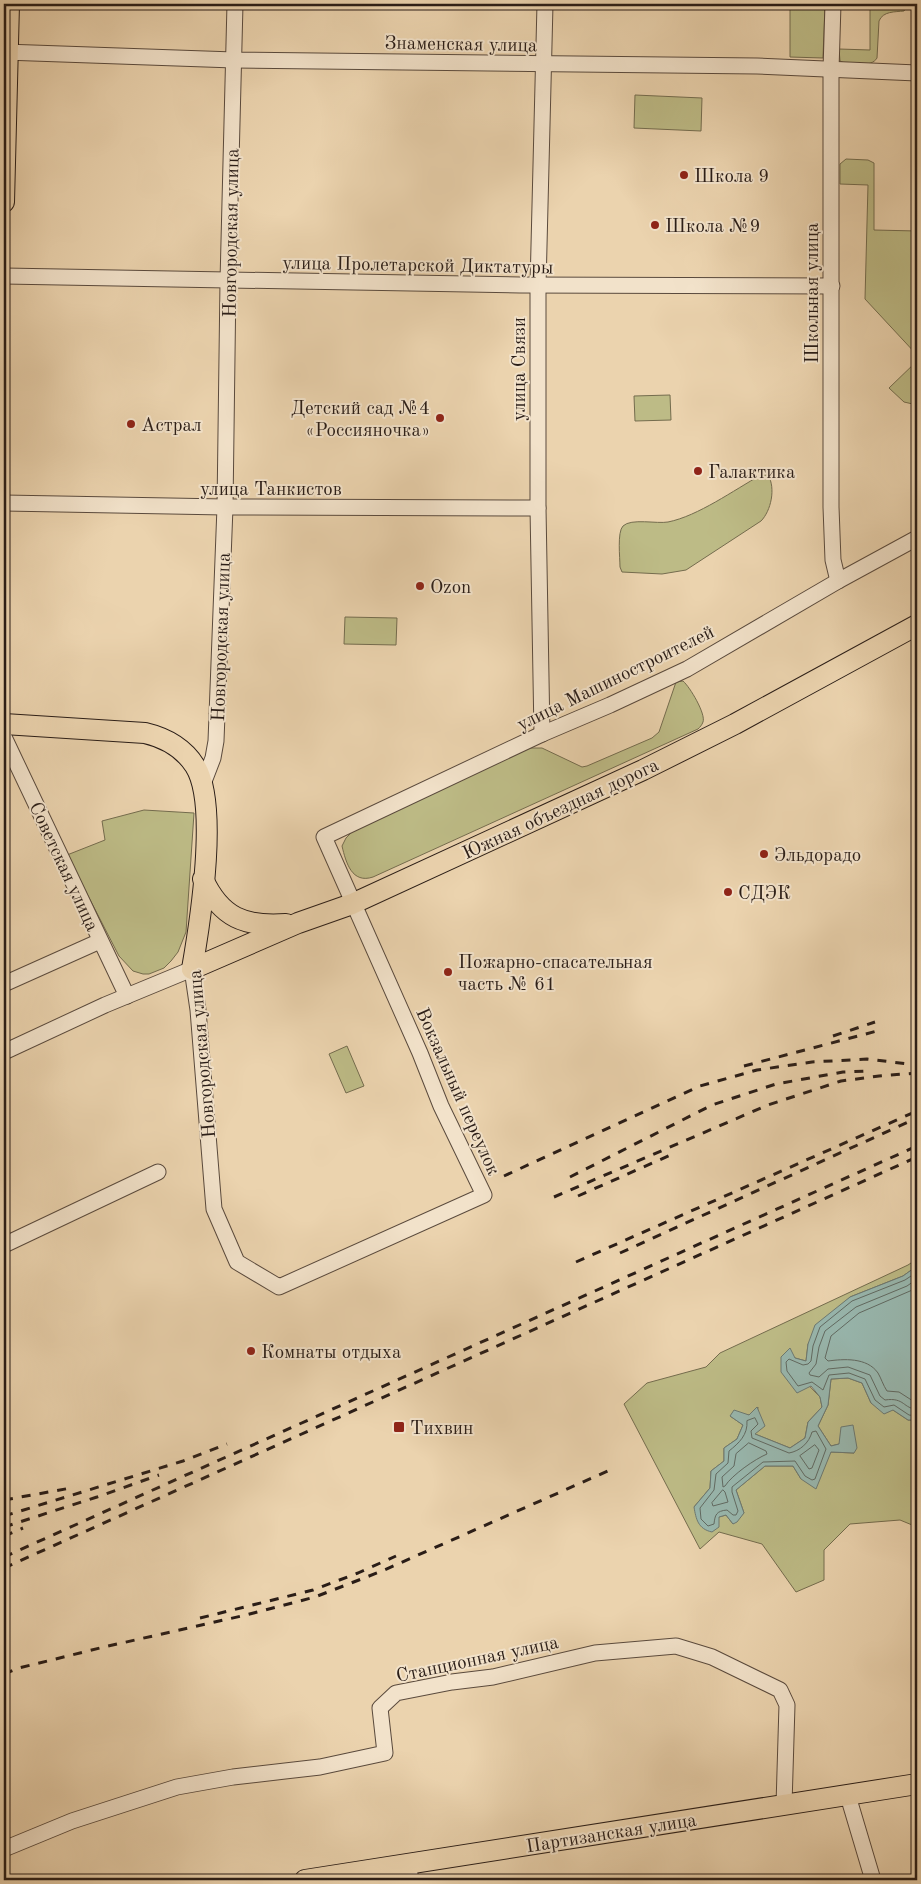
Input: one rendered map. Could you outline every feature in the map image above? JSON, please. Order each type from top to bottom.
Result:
[{"type":"main road","points":[[4,202],[6,52],[9,4]]},
{"type":"main road","name":"Южная объездная дорога","points":[[192,969],[298,923],[352,904],[685,750],[917,625]]},
{"type":"main road","points":[[4,724],[145,733],[164,738],[184,752],[195,766],[203,784]]},
{"type":"main road","name":"Новгородская улица","points":[[192,969],[198,931],[207,835],[203,784]]},
{"type":"main road","points":[[203,879],[215,901],[234,917],[264,926],[298,923]]},
{"type":"main road","name":"Партизанская улица","points":[[306,1880],[410,1872],[784,1805],[917,1784]]},
{"type":"street","name":"Новгородская улица","points":[[203,784],[213,758],[216,741],[225,508],[228,281],[235,4]]},
{"type":"street","name":"улица Связи","points":[[542,734],[538,508],[538,286],[545,4]]},
{"type":"street","name":"Школьная улица","points":[[833,4],[831,70],[831,508],[833,560],[838,581]]},
{"type":"street","name":"Знаменская улица","points":[[6,52],[234,60],[757,66],[917,73]]},
{"type":"street","name":"улица Пролетарской Диктатуры","points":[[4,276],[538,286],[832,286]]},
{"type":"street","name":"улица Танкистов","points":[[4,503],[225,508],[538,508]]},
{"type":"street","name":"улица Машиностроителей","points":[[324,837],[542,734],[687,669],[838,581],[917,538]]},
{"type":"street","name":"Советская улица","points":[[4,737],[127,996]]},
{"type":"street","name":"Вокзальный переулок","points":[[237,1262],[279,1287],[484,1195],[441,1106],[420,1053],[352,904],[324,837]]},
{"type":"street","points":[[4,984],[100,941]]},
{"type":"street","name":"Новгородская улица","points":[[192,969],[198,1010],[214,1209],[237,1262]]},
{"type":"street","points":[[4,1052],[127,996],[192,969]]},
{"type":"street","points":[[4,1245],[158,1172]]},
{"type":"street","name":"Станционная улица","points":[[4,1849],[72,1821],[177,1786],[233,1777],[320,1767],[385,1753],[380,1708],[396,1693],[452,1682],[493,1677],[595,1653],[676,1646],[712,1657],[780,1690],[787,1705],[784,1805]]},
{"type":"street","points":[[848,1796],[874,1880]]},
{"type":"shaded area","points":[[790,4],[825,4],[823,58],[790,57]]},
{"type":"shaded area","points":[[870,4],[908,4],[904,11],[883,15],[879,21],[877,58],[874,61],[867,64],[844,63],[840,61],[839,49],[870,50]]},
{"type":"shaded area","points":[[635,95],[702,98],[701,131],[634,128]]},
{"type":"shaded area","points":[[846,159],[868,160],[874,163],[874,230],[917,231],[917,355],[865,299],[868,185],[840,184],[840,164]]},
{"type":"shaded area","points":[[917,361],[917,405],[904,402],[889,388]]},
{"type":"shaded area","points":[[670,395],[671,420],[635,421],[634,396]]},
{"type":"shaded area","points":[[761,475],[768,475],[772,486],[772,493],[770,505],[761,521],[686,570],[662,574],[622,572],[619,545],[623,526],[632,522],[668,522],[680,519],[716,502]]},
{"type":"shaded area","points":[[345,617],[397,618],[396,645],[344,644]]},
{"type":"shaded area","points":[[683,681],[693,694],[702,713],[703,722],[698,729],[373,877],[360,878],[355,875],[348,865],[342,846],[346,838],[353,831],[529,748],[542,748],[582,767],[652,738],[659,732],[676,682]]},
{"type":"shaded area","points":[[144,810],[194,813],[186,932],[178,952],[171,961],[164,968],[149,974],[133,971],[119,956],[67,855],[105,840],[102,821]]},
{"type":"shaded area","points":[[347,1046],[364,1086],[346,1093],[329,1054]]},
{"type":"shaded area","points":[[917,1259],[917,1266],[903,1276],[850,1297],[808,1344],[806,1361],[781,1357],[820,1397],[822,1407],[808,1422],[805,1438],[790,1448],[755,1434],[758,1407],[749,1415],[730,1416],[743,1425],[737,1439],[724,1448],[724,1461],[711,1471],[710,1488],[694,1507],[719,1517],[726,1515],[733,1524],[744,1513],[736,1490],[765,1466],[793,1466],[801,1479],[831,1452],[854,1453],[839,1444],[831,1446],[818,1426],[828,1405],[831,1379],[848,1378],[862,1383],[871,1403],[893,1410],[908,1420],[917,1420],[917,1527],[900,1520],[850,1524],[824,1550],[824,1580],[796,1592],[762,1544],[719,1532],[700,1549],[624,1404],[647,1383],[706,1367],[720,1353],[908,1265]]},
{"type":"water","points":[[917,1266],[917,1420],[908,1420],[893,1410],[884,1414],[871,1403],[862,1383],[848,1378],[831,1379],[828,1405],[818,1426],[831,1446],[839,1444],[841,1427],[853,1425],[857,1448],[854,1453],[831,1452],[816,1489],[801,1479],[793,1466],[765,1466],[736,1490],[744,1513],[737,1522],[733,1524],[726,1515],[719,1517],[719,1527],[712,1532],[704,1529],[697,1519],[694,1507],[710,1488],[711,1471],[724,1461],[724,1448],[737,1439],[743,1425],[730,1416],[734,1410],[749,1415],[757,1407],[765,1426],[755,1434],[790,1448],[805,1438],[808,1422],[822,1407],[820,1397],[811,1386],[797,1393],[781,1372],[781,1357],[790,1348],[795,1358],[806,1361],[808,1344],[815,1325],[850,1297],[903,1276]]},
{"type":"railway","points":[[833,1036],[875,1022]]},
{"type":"railway","points":[[744,1066],[877,1031]]},
{"type":"railway","points":[[504,1176],[700,1086],[757,1070],[812,1062],[867,1059],[917,1065]]},
{"type":"railway","points":[[570,1177],[712,1105],[776,1084],[843,1072],[867,1071]]},
{"type":"railway","points":[[554,1197],[768,1105],[841,1081],[917,1073]]},
{"type":"railway","points":[[576,1262],[917,1111]]},
{"type":"railway","points":[[620,1253],[917,1118]]},
{"type":"railway","points":[[4,1557],[917,1146]]},
{"type":"railway","points":[[578,1196],[675,1153]]},
{"type":"railway","points":[[4,1568],[917,1157]]},
{"type":"railway","points":[[4,1516],[183,1461],[227,1444]]},
{"type":"railway","points":[[4,1674],[19,1668],[315,1597],[382,1571],[610,1470]]},
{"type":"railway","points":[[4,1527],[159,1475]]},
{"type":"railway","points":[[4,1500],[71,1488]]},
{"type":"railway","points":[[4,1536],[23,1528]]},
{"type":"railway","points":[[200,1618],[313,1590],[396,1556]]},
{"type":"place","name":"Школа 9","points":[[684,175]]},
{"type":"place","name":"Школа №9","points":[[655,225]]},
{"type":"place","name":"Детский сад №4 «Россияночка»","points":[[440,418]]},
{"type":"place","name":"Астрал","points":[[131,424]]},
{"type":"place","name":"Галактика","points":[[698,471]]},
{"type":"place","name":"Ozon","points":[[420,586]]},
{"type":"place","name":"Эльдорадо","points":[[764,854]]},
{"type":"place","name":"СДЭК","points":[[728,892]]},
{"type":"place","name":"Пожарно-спасательная часть № 61","points":[[448,972]]},
{"type":"place","name":"Комнаты отдыха","points":[[251,1351]]},
{"type":"place","name":"Тихвин","points":[[399,1427]]}]
